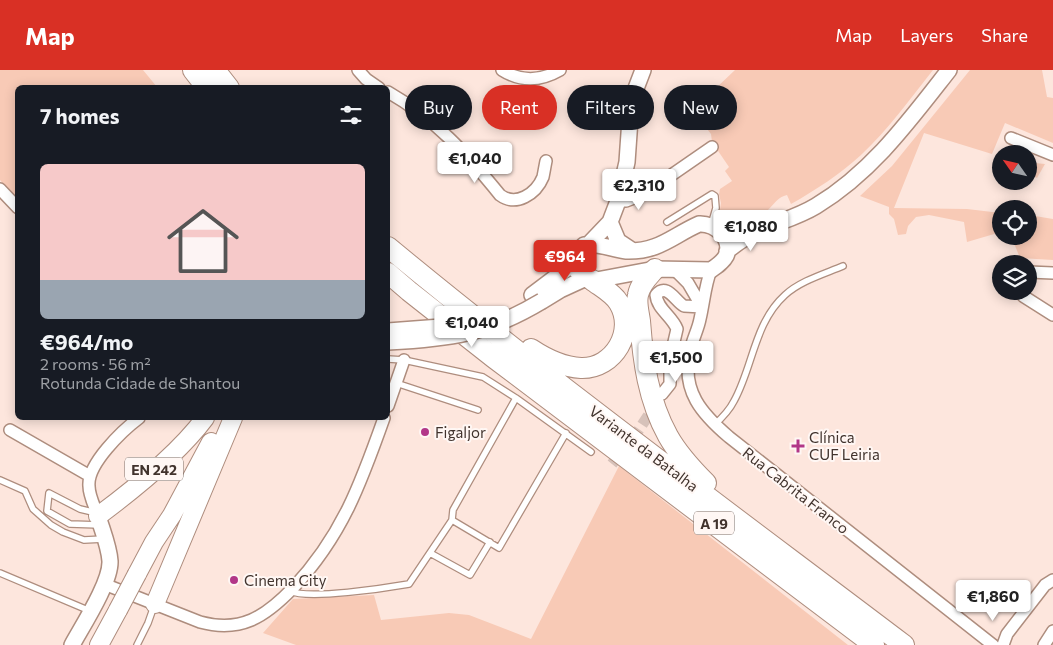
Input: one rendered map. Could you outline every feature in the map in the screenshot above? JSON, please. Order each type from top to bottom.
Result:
[{"type":"highway","points":[[193,70],[205,85]]},
{"type":"highway","points":[[215,70],[227,85]]},
{"type":"highway","name":"Variante da Batalha","points":[[390,249],[491,331],[904,645]]},
{"type":"highway","points":[[664,269],[641,286],[638,298],[644,358],[653,401],[663,426],[675,447],[685,462],[707,483],[722,507]]},
{"type":"highway","name":"Variante da Batalha","points":[[390,275],[408,292],[523,380],[874,645]]},
{"type":"highway","points":[[491,331],[508,333],[538,354],[554,362],[582,368],[603,362],[621,344],[626,324],[617,301],[588,280]]},
{"type":"highway","points":[[390,282],[408,292]]},
{"type":"main road","points":[[589,244],[610,222],[618,201],[625,174],[631,105],[643,70]]},
{"type":"main road","points":[[728,251],[759,230],[793,218],[813,208],[850,182],[884,151],[949,70]]},
{"type":"main road","points":[[610,222],[618,241],[633,251]]},
{"type":"main road","points":[[588,280],[577,272],[573,264],[574,256],[584,245],[589,244],[633,251],[656,248],[699,224],[715,228],[759,230]]},
{"type":"main road","points":[[390,331],[454,326],[588,280],[664,269],[711,270],[721,263],[728,251],[726,240],[715,228]]},
{"type":"main road","points":[[390,342],[428,340],[469,333],[510,318],[537,298],[573,264]]},
{"type":"main road","name":"EN 242","points":[[100,523],[120,499],[183,443],[203,420]]},
{"type":"main road","name":"EN 242","points":[[100,645],[154,542],[166,513],[214,420]]},
{"type":"main road","name":"EN 242","points":[[154,542],[172,515],[223,420]]},
{"type":"main road","points":[[155,604],[232,420]]},
{"type":"main road","points":[[72,645],[104,584],[110,564],[100,523]]},
{"type":"street","points":[[358,70],[375,85]]},
{"type":"street","points":[[502,70],[520,78],[532,79],[549,76],[560,70]]},
{"type":"street","points":[[390,93],[420,112],[450,138],[475,164],[500,195],[506,199],[520,199],[532,193],[543,176],[546,161]]},
{"type":"street","points":[[1011,138],[1053,155]]},
{"type":"street","points":[[618,201],[632,199],[650,190],[712,146]]},
{"type":"street","points":[[625,174],[638,186],[650,190]]},
{"type":"street","points":[[0,189],[15,205]]},
{"type":"street","points":[[664,269],[688,283],[702,307]]},
{"type":"street","name":"Rua Cabrita Franco","points":[[711,270],[690,351],[688,370],[688,379],[695,400],[705,416],[993,645]]},
{"type":"street","points":[[1037,273],[1053,274]]},
{"type":"street","points":[[662,394],[670,384],[670,359],[677,329],[670,316],[658,304],[656,295],[664,290],[684,306],[702,307]]},
{"type":"street","points":[[1029,300],[1053,315]]},
{"type":"street","points":[[390,400],[404,360]]},
{"type":"street","points":[[100,523],[88,484],[90,476],[110,446],[137,420]]},
{"type":"street","points":[[104,584],[214,626],[236,626],[266,614],[290,591],[323,553],[362,480],[383,420]]},
{"type":"street","points":[[10,430],[90,476]]},
{"type":"street","points":[[980,635],[1005,640],[1045,585],[1053,580]]},
{"type":"street","points":[[1044,645],[1053,631]]},
{"type":"lane","points":[[667,222],[712,194],[715,196],[717,203],[715,228]]},
{"type":"lane","points":[[714,425],[733,403],[764,323],[776,304],[794,288],[843,266]]},
{"type":"lane","points":[[390,359],[404,360],[484,377],[591,452]]},
{"type":"lane","points":[[396,383],[478,410]]},
{"type":"lane","points":[[290,591],[295,594],[329,594],[409,584],[452,520],[452,510],[516,398]]},
{"type":"lane","points":[[452,520],[499,548],[566,433]]},
{"type":"lane","points":[[0,480],[25,491],[33,509],[51,525],[63,532],[84,540],[100,523]]},
{"type":"lane","points":[[49,493],[80,509],[100,523],[70,524],[47,511],[49,493]]},
{"type":"lane","points":[[430,553],[470,576],[490,542]]},
{"type":"lane","points":[[0,573],[90,611]]},
{"type":"lane","points":[[137,645],[155,604]]},
{"type":"shaded area","points":[[0,70],[143,70],[155,85],[15,85],[15,198],[0,180]]},
{"type":"shaded area","points":[[735,70],[933,70],[899,114],[853,162],[828,181],[791,204],[787,195],[779,199],[763,213],[747,218],[721,219],[719,216],[721,203],[720,189],[732,181],[725,171],[729,167],[712,142],[711,134],[708,130],[737,130],[737,85],[719,85]]},
{"type":"shaded area","points":[[970,70],[1042,70],[1047,97],[1053,98],[1053,143],[1005,123],[996,145],[992,145],[992,154],[924,133],[894,208],[967,209],[992,212],[992,235],[967,242],[964,222],[929,215],[916,217],[908,226],[906,234],[898,235],[894,219],[889,214],[889,207],[860,196],[892,166]]},
{"type":"shaded area","points":[[1038,163],[1045,164],[1038,176]]},
{"type":"shaded area","points":[[1037,216],[1053,219],[1053,260],[1037,259],[1037,255],[1019,255],[1015,245],[1037,245]]},
{"type":"shaded area","points":[[619,466],[848,645],[296,645],[263,633],[293,599],[374,595],[381,620],[449,613],[469,615],[531,639]]},
{"type":"tunnel","points":[[612,464],[656,404]]},
{"type":"place","name":"Figaljor","points":[[425,432]]},
{"type":"place","name":"Clínica CUF Leiria","points":[[798,446]]},
{"type":"place","name":"Cinema City","points":[[234,580]]}]
